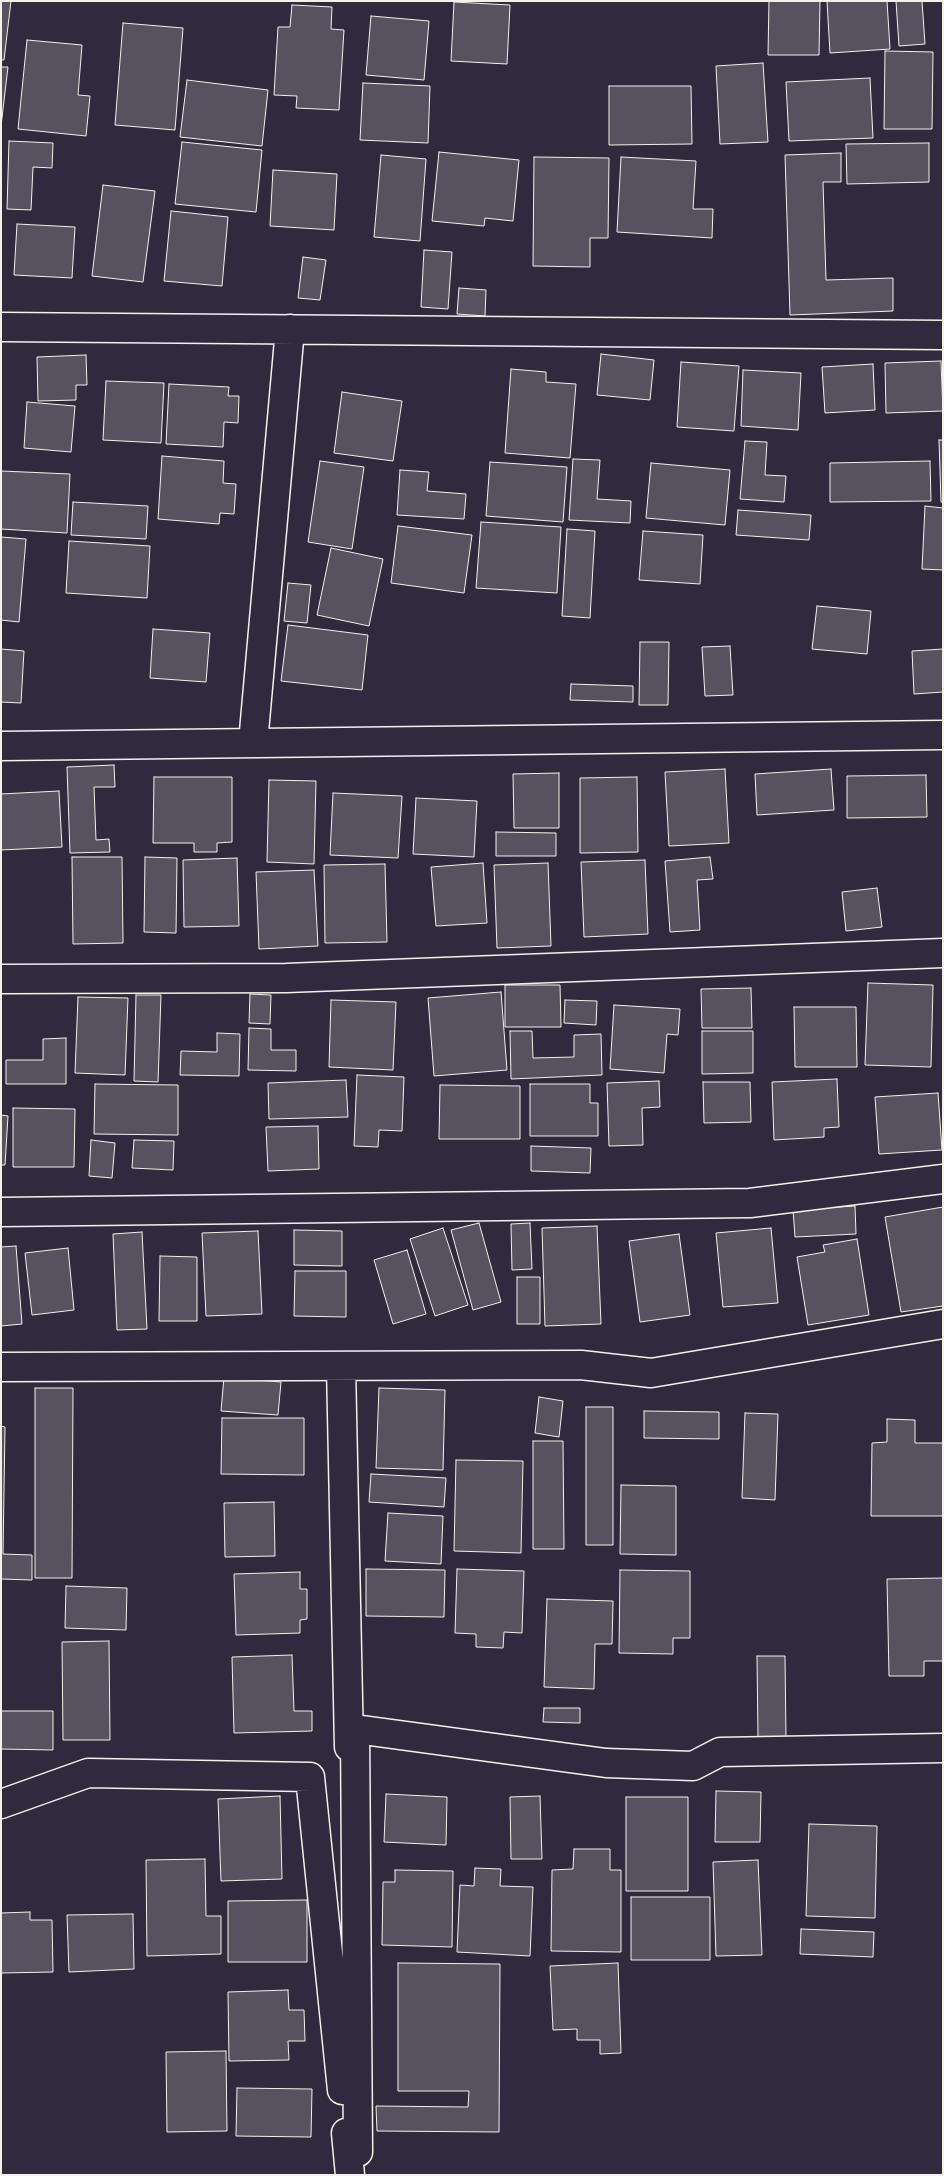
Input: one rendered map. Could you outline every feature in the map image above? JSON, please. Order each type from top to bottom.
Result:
[{"type":"street","points":[[1,327],[943,335]]},
{"type":"street","points":[[253,742],[290,329]]},
{"type":"street","points":[[1,746],[943,735]]},
{"type":"street","points":[[1,980],[286,978],[943,953]]},
{"type":"street","points":[[1,1212],[750,1203],[943,1179]]},
{"type":"street","points":[[1,1367],[581,1366],[651,1373],[943,1324]]},
{"type":"street","points":[[342,1366],[355,2167]]},
{"type":"street","points":[[355,2167],[355,1729],[616,1764],[693,1766],[720,1752],[943,1748]]},
{"type":"street","points":[[1,1804],[88,1773],[310,1777],[355,2167]]},
{"type":"building","points":[[1,1],[11,1],[4,60],[1,60]]},
{"type":"building","points":[[769,1],[820,1],[819,55],[768,55]]},
{"type":"building","points":[[827,1],[887,1],[890,49],[830,53]]},
{"type":"building","points":[[896,1],[922,1],[925,44],[899,46]]},
{"type":"building","points":[[454,2],[510,5],[507,64],[451,61]]},
{"type":"building","points":[[292,5],[332,7],[331,29],[344,30],[339,110],[296,108],[297,96],[274,95],[278,27],[290,27]]},
{"type":"building","points":[[371,16],[429,21],[424,80],[366,75]]},
{"type":"building","points":[[123,23],[183,28],[175,130],[115,125]]},
{"type":"building","points":[[27,40],[82,45],[78,95],[90,96],[86,136],[18,129]]},
{"type":"building","points":[[885,51],[933,52],[932,129],[884,129]]},
{"type":"building","points":[[763,63],[768,142],[720,144],[716,66]]},
{"type":"building","points":[[1,67],[8,67],[1,126]]},
{"type":"building","points":[[870,78],[873,138],[789,141],[786,82]]},
{"type":"building","points":[[187,80],[268,90],[262,146],[180,137]]},
{"type":"building","points":[[363,83],[430,86],[428,143],[360,140]]},
{"type":"building","points":[[609,86],[691,86],[692,144],[609,145]]},
{"type":"building","points":[[9,141],[53,143],[52,168],[33,167],[31,210],[7,209]]},
{"type":"building","points":[[182,142],[262,150],[256,212],[175,204]]},
{"type":"building","points":[[929,143],[929,182],[847,184],[846,144]]},
{"type":"building","points":[[439,152],[519,160],[513,221],[485,218],[484,226],[432,221]]},
{"type":"building","points":[[841,153],[841,182],[823,182],[826,280],[893,278],[893,311],[790,315],[785,155]]},
{"type":"building","points":[[381,155],[426,159],[420,241],[374,237]]},
{"type":"building","points":[[534,157],[609,158],[608,238],[590,238],[590,267],[533,266]]},
{"type":"building","points":[[621,157],[696,161],[693,209],[713,209],[712,238],[617,232]]},
{"type":"building","points":[[273,170],[337,174],[334,230],[270,226]]},
{"type":"building","points":[[103,185],[155,191],[143,282],[92,276]]},
{"type":"building","points":[[171,211],[228,217],[222,286],[164,281]]},
{"type":"building","points":[[17,224],[75,227],[72,278],[14,275]]},
{"type":"building","points":[[424,250],[452,252],[448,309],[421,307]]},
{"type":"building","points":[[303,257],[326,260],[320,300],[298,298]]},
{"type":"building","points":[[459,288],[486,290],[485,316],[457,314]]},
{"type":"building","points":[[601,354],[654,360],[650,400],[597,395]]},
{"type":"building","points":[[86,355],[87,385],[76,385],[76,400],[38,401],[37,357]]},
{"type":"building","points":[[941,361],[943,411],[886,413],[885,363]]},
{"type":"building","points":[[681,362],[739,366],[734,431],[677,427]]},
{"type":"building","points":[[873,364],[875,410],[825,413],[822,367]]},
{"type":"building","points":[[511,369],[546,372],[546,382],[576,384],[570,458],[505,453]]},
{"type":"building","points":[[743,370],[801,373],[798,430],[741,426]]},
{"type":"building","points":[[106,381],[164,383],[161,443],[103,440]]},
{"type":"building","points":[[169,384],[229,387],[228,396],[239,396],[238,423],[224,422],[223,447],[166,444]]},
{"type":"building","points":[[342,392],[402,401],[393,461],[334,453]]},
{"type":"building","points":[[27,402],[75,406],[71,452],[24,448]]},
{"type":"building","points":[[939,440],[943,440],[943,502],[941,502]]},
{"type":"building","points":[[745,441],[767,442],[765,475],[786,476],[784,502],[740,499]]},
{"type":"building","points":[[162,456],[224,461],[223,483],[236,484],[234,514],[220,513],[219,524],[158,519]]},
{"type":"building","points":[[573,459],[600,460],[597,499],[631,501],[630,523],[569,520]]},
{"type":"building","points":[[320,461],[364,467],[352,549],[308,542]]},
{"type":"building","points":[[930,461],[931,501],[830,502],[830,463]]},
{"type":"building","points":[[490,462],[567,467],[563,522],[486,516]]},
{"type":"building","points":[[651,463],[730,470],[725,525],[646,518]]},
{"type":"building","points":[[400,470],[429,472],[427,491],[466,494],[464,519],[397,515]]},
{"type":"building","points":[[1,471],[70,474],[67,533],[1,529]]},
{"type":"building","points":[[73,502],[148,506],[146,539],[71,535]]},
{"type":"building","points":[[925,506],[943,508],[943,570],[922,569]]},
{"type":"building","points":[[738,510],[811,515],[809,540],[736,535]]},
{"type":"building","points":[[481,522],[561,527],[557,593],[476,588]]},
{"type":"building","points":[[398,526],[472,535],[464,593],[391,583]]},
{"type":"building","points":[[567,529],[595,531],[590,618],[562,616]]},
{"type":"building","points":[[643,531],[703,535],[700,584],[639,580]]},
{"type":"building","points":[[1,537],[26,539],[19,622],[1,620]]},
{"type":"building","points":[[69,541],[150,546],[147,598],[66,593]]},
{"type":"building","points":[[331,548],[383,559],[369,626],[317,615]]},
{"type":"building","points":[[288,583],[311,585],[307,623],[284,621]]},
{"type":"building","points":[[817,606],[871,611],[867,654],[812,649]]},
{"type":"building","points":[[288,625],[368,635],[362,690],[281,681]]},
{"type":"building","points":[[153,629],[210,633],[206,682],[150,678]]},
{"type":"building","points":[[640,642],[669,642],[668,705],[639,705]]},
{"type":"building","points":[[730,646],[733,695],[705,696],[702,647]]},
{"type":"building","points":[[1,649],[24,651],[21,703],[1,702]]},
{"type":"building","points":[[943,649],[943,692],[914,694],[912,651]]},
{"type":"building","points":[[571,684],[633,686],[633,702],[570,700]]},
{"type":"building","points":[[114,765],[115,787],[94,787],[96,840],[109,839],[110,852],[70,853],[67,767]]},
{"type":"building","points":[[725,769],[729,843],[669,846],[665,772]]},
{"type":"building","points":[[831,769],[834,810],[757,815],[755,774]]},
{"type":"building","points":[[559,773],[559,828],[514,828],[513,774]]},
{"type":"building","points":[[926,775],[927,817],[847,818],[847,776]]},
{"type":"building","points":[[154,777],[232,777],[232,842],[217,843],[217,852],[194,852],[194,843],[153,843]]},
{"type":"building","points":[[637,777],[638,852],[580,853],[580,778]]},
{"type":"building","points":[[269,780],[316,781],[314,864],[267,862]]},
{"type":"building","points":[[59,791],[62,847],[1,850],[1,794]]},
{"type":"building","points":[[333,793],[402,796],[398,858],[330,855]]},
{"type":"building","points":[[416,798],[477,801],[474,857],[413,854]]},
{"type":"building","points":[[496,832],[556,833],[556,856],[496,856]]},
{"type":"building","points":[[72,857],[122,857],[123,943],[73,944]]},
{"type":"building","points":[[145,857],[177,858],[176,933],[144,932]]},
{"type":"building","points":[[710,857],[713,879],[697,880],[700,930],[670,932],[665,861]]},
{"type":"building","points":[[237,858],[239,926],[184,927],[183,860]]},
{"type":"building","points":[[645,860],[648,934],[584,937],[581,862]]},
{"type":"building","points":[[483,863],[487,923],[436,926],[431,867]]},
{"type":"building","points":[[548,863],[551,946],[497,948],[494,865]]},
{"type":"building","points":[[385,864],[387,942],[325,943],[324,865]]},
{"type":"building","points":[[314,870],[318,946],[259,949],[256,872]]},
{"type":"building","points":[[877,888],[882,927],[846,931],[842,892]]},
{"type":"building","points":[[868,983],[933,985],[931,1067],[865,1065]]},
{"type":"building","points":[[505,985],[560,985],[561,1027],[505,1027]]},
{"type":"building","points":[[751,988],[752,1028],[702,1028],[701,989]]},
{"type":"building","points":[[501,992],[507,1070],[434,1076],[428,998]]},
{"type":"building","points":[[250,994],[271,995],[270,1024],[249,1023]]},
{"type":"building","points":[[136,995],[161,995],[158,1082],[134,1081]]},
{"type":"building","points":[[78,997],[128,998],[125,1075],[75,1073]]},
{"type":"building","points":[[331,1000],[396,1002],[393,1070],[329,1067]]},
{"type":"building","points":[[565,1000],[597,1001],[596,1025],[564,1023]]},
{"type":"building","points":[[614,1005],[680,1009],[678,1035],[667,1034],[664,1073],[610,1069]]},
{"type":"building","points":[[794,1007],[856,1007],[857,1067],[795,1067]]},
{"type":"building","points":[[249,1028],[271,1029],[271,1050],[296,1050],[296,1071],[248,1070]]},
{"type":"building","points":[[510,1031],[532,1031],[533,1058],[574,1057],[574,1035],[601,1034],[602,1075],[511,1079]]},
{"type":"building","points":[[702,1031],[753,1031],[753,1073],[702,1074]]},
{"type":"building","points":[[217,1033],[240,1034],[239,1076],[180,1075],[181,1051],[217,1052]]},
{"type":"building","points":[[66,1038],[66,1084],[6,1084],[6,1060],[43,1060],[43,1039]]},
{"type":"building","points":[[357,1075],[404,1077],[402,1131],[379,1130],[378,1147],[354,1146]]},
{"type":"building","points":[[837,1079],[839,1127],[824,1128],[824,1137],[774,1140],[772,1082]]},
{"type":"building","points":[[346,1080],[348,1117],[269,1119],[268,1083]]},
{"type":"building","points":[[659,1081],[660,1107],[642,1108],[643,1145],[609,1146],[607,1083]]},
{"type":"building","points":[[703,1082],[750,1082],[751,1122],[704,1123]]},
{"type":"building","points":[[95,1084],[178,1085],[178,1135],[94,1134]]},
{"type":"building","points":[[530,1084],[590,1084],[590,1103],[598,1103],[598,1136],[530,1136]]},
{"type":"building","points":[[440,1085],[520,1086],[520,1139],[439,1139]]},
{"type":"building","points":[[938,1093],[942,1150],[879,1154],[875,1097]]},
{"type":"building","points":[[13,1108],[75,1109],[74,1167],[13,1167]]},
{"type":"building","points":[[1,1115],[8,1116],[5,1165],[1,1165]]},
{"type":"building","points":[[318,1126],[319,1169],[268,1171],[266,1127]]},
{"type":"building","points":[[91,1140],[115,1143],[112,1178],[89,1176]]},
{"type":"building","points":[[134,1140],[174,1141],[173,1170],[132,1168]]},
{"type":"building","points":[[531,1146],[591,1148],[590,1173],[531,1171]]},
{"type":"building","points":[[855,1206],[856,1234],[795,1237],[793,1210]]},
{"type":"building","points":[[943,1207],[943,1306],[901,1312],[885,1217]]},
{"type":"building","points":[[479,1223],[501,1302],[473,1310],[451,1230]]},
{"type":"building","points":[[530,1223],[532,1269],[512,1270],[511,1224]]},
{"type":"building","points":[[597,1226],[601,1324],[545,1326],[542,1228]]},
{"type":"building","points":[[443,1228],[468,1305],[435,1316],[410,1239]]},
{"type":"building","points":[[771,1228],[778,1303],[723,1307],[716,1233]]},
{"type":"building","points":[[294,1230],[342,1231],[342,1266],[294,1265]]},
{"type":"building","points":[[258,1231],[262,1314],[206,1316],[202,1233]]},
{"type":"building","points":[[142,1232],[147,1329],[117,1330],[113,1234]]},
{"type":"building","points":[[679,1234],[690,1315],[640,1322],[629,1241]]},
{"type":"building","points":[[857,1239],[869,1315],[808,1325],[797,1257],[825,1252],[823,1245]]},
{"type":"building","points":[[16,1246],[22,1324],[1,1326],[1,1247]]},
{"type":"building","points":[[68,1248],[74,1310],[32,1315],[25,1253]]},
{"type":"building","points":[[407,1250],[426,1314],[393,1324],[374,1260]]},
{"type":"building","points":[[160,1256],[197,1257],[197,1321],[159,1321]]},
{"type":"building","points":[[295,1271],[346,1271],[346,1317],[294,1316]]},
{"type":"building","points":[[517,1277],[540,1277],[540,1324],[517,1324]]},
{"type":"building","points":[[224,1377],[281,1382],[278,1415],[221,1411]]},
{"type":"building","points":[[35,1388],[73,1388],[72,1578],[35,1578]]},
{"type":"building","points":[[379,1388],[445,1390],[443,1470],[376,1468]]},
{"type":"building","points":[[539,1397],[563,1401],[559,1437],[535,1433]]},
{"type":"building","points":[[586,1407],[613,1407],[613,1545],[586,1545]]},
{"type":"building","points":[[644,1411],[719,1412],[719,1439],[644,1438]]},
{"type":"building","points":[[745,1413],[778,1414],[775,1500],[742,1498]]},
{"type":"building","points":[[222,1418],[304,1418],[304,1475],[221,1474]]},
{"type":"building","points":[[887,1419],[915,1420],[915,1443],[943,1443],[943,1516],[871,1516],[872,1443],[887,1442]]},
{"type":"building","points":[[1,1426],[5,1427],[3,1554],[32,1555],[32,1580],[1,1579]]},
{"type":"building","points":[[533,1441],[563,1441],[564,1549],[533,1549]]},
{"type":"building","points":[[456,1460],[523,1461],[521,1553],[454,1551]]},
{"type":"building","points":[[371,1474],[446,1478],[444,1507],[369,1502]]},
{"type":"building","points":[[621,1485],[676,1486],[676,1555],[620,1554]]},
{"type":"building","points":[[274,1502],[275,1556],[225,1557],[224,1503]]},
{"type":"building","points":[[388,1513],[443,1516],[441,1564],[385,1561]]},
{"type":"building","points":[[366,1569],[445,1570],[444,1617],[366,1616]]},
{"type":"building","points":[[457,1569],[524,1571],[522,1633],[504,1632],[503,1648],[476,1647],[476,1634],[455,1633]]},
{"type":"building","points":[[620,1570],[690,1571],[690,1638],[673,1638],[673,1654],[619,1653]]},
{"type":"building","points":[[300,1572],[300,1589],[307,1589],[307,1619],[300,1620],[300,1633],[236,1635],[234,1574]]},
{"type":"building","points":[[943,1578],[943,1661],[924,1661],[924,1676],[889,1676],[887,1579]]},
{"type":"building","points":[[66,1586],[127,1588],[126,1630],[65,1628]]},
{"type":"building","points":[[547,1599],[613,1601],[612,1644],[595,1644],[594,1689],[544,1687]]},
{"type":"building","points":[[109,1641],[110,1740],[63,1740],[62,1642]]},
{"type":"building","points":[[292,1655],[294,1711],[312,1711],[312,1731],[234,1733],[232,1657]]},
{"type":"building","points":[[757,1656],[785,1656],[786,1738],[758,1737]]},
{"type":"building","points":[[544,1708],[580,1708],[580,1723],[543,1722]]},
{"type":"building","points":[[1,1711],[53,1711],[53,1750],[1,1749]]},
{"type":"building","points":[[716,1791],[761,1792],[760,1842],[715,1842]]},
{"type":"building","points":[[386,1794],[447,1797],[446,1845],[384,1842]]},
{"type":"building","points":[[280,1796],[282,1879],[221,1881],[218,1799]]},
{"type":"building","points":[[540,1796],[542,1859],[511,1859],[510,1797]]},
{"type":"building","points":[[626,1797],[688,1797],[688,1891],[626,1891]]},
{"type":"building","points":[[809,1824],[877,1826],[875,1918],[806,1916]]},
{"type":"building","points":[[574,1849],[610,1849],[610,1870],[621,1870],[621,1952],[551,1951],[552,1870],[573,1869]]},
{"type":"building","points":[[205,1859],[206,1916],[221,1916],[221,1954],[147,1956],[146,1860]]},
{"type":"building","points":[[758,1860],[762,1955],[716,1956],[713,1862]]},
{"type":"building","points":[[475,1868],[501,1869],[500,1886],[533,1887],[530,1956],[457,1952],[460,1885],[474,1886]]},
{"type":"building","points":[[395,1870],[453,1871],[452,1947],[382,1945],[383,1882],[395,1882]]},
{"type":"building","points":[[631,1897],[710,1897],[710,1960],[631,1960]]},
{"type":"building","points":[[307,1900],[307,1962],[228,1962],[228,1901]]},
{"type":"building","points":[[30,1912],[30,1920],[52,1920],[53,1972],[1,1973],[1,1913]]},
{"type":"building","points":[[133,1914],[134,1969],[69,1972],[67,1915]]},
{"type":"building","points":[[801,1929],[874,1932],[873,1957],[800,1954]]},
{"type":"building","points":[[398,1963],[500,1964],[499,2132],[377,2131],[376,2106],[468,2107],[469,2091],[398,2091]]},
{"type":"building","points":[[618,1963],[621,2053],[600,2054],[600,2040],[577,2040],[577,2029],[553,2030],[550,1966]]},
{"type":"building","points":[[288,1990],[289,2010],[304,2010],[305,2041],[288,2041],[289,2060],[229,2061],[228,1992]]},
{"type":"building","points":[[226,2051],[227,2131],[167,2132],[166,2052]]},
{"type":"building","points":[[237,2088],[312,2089],[311,2137],[236,2136]]}]
